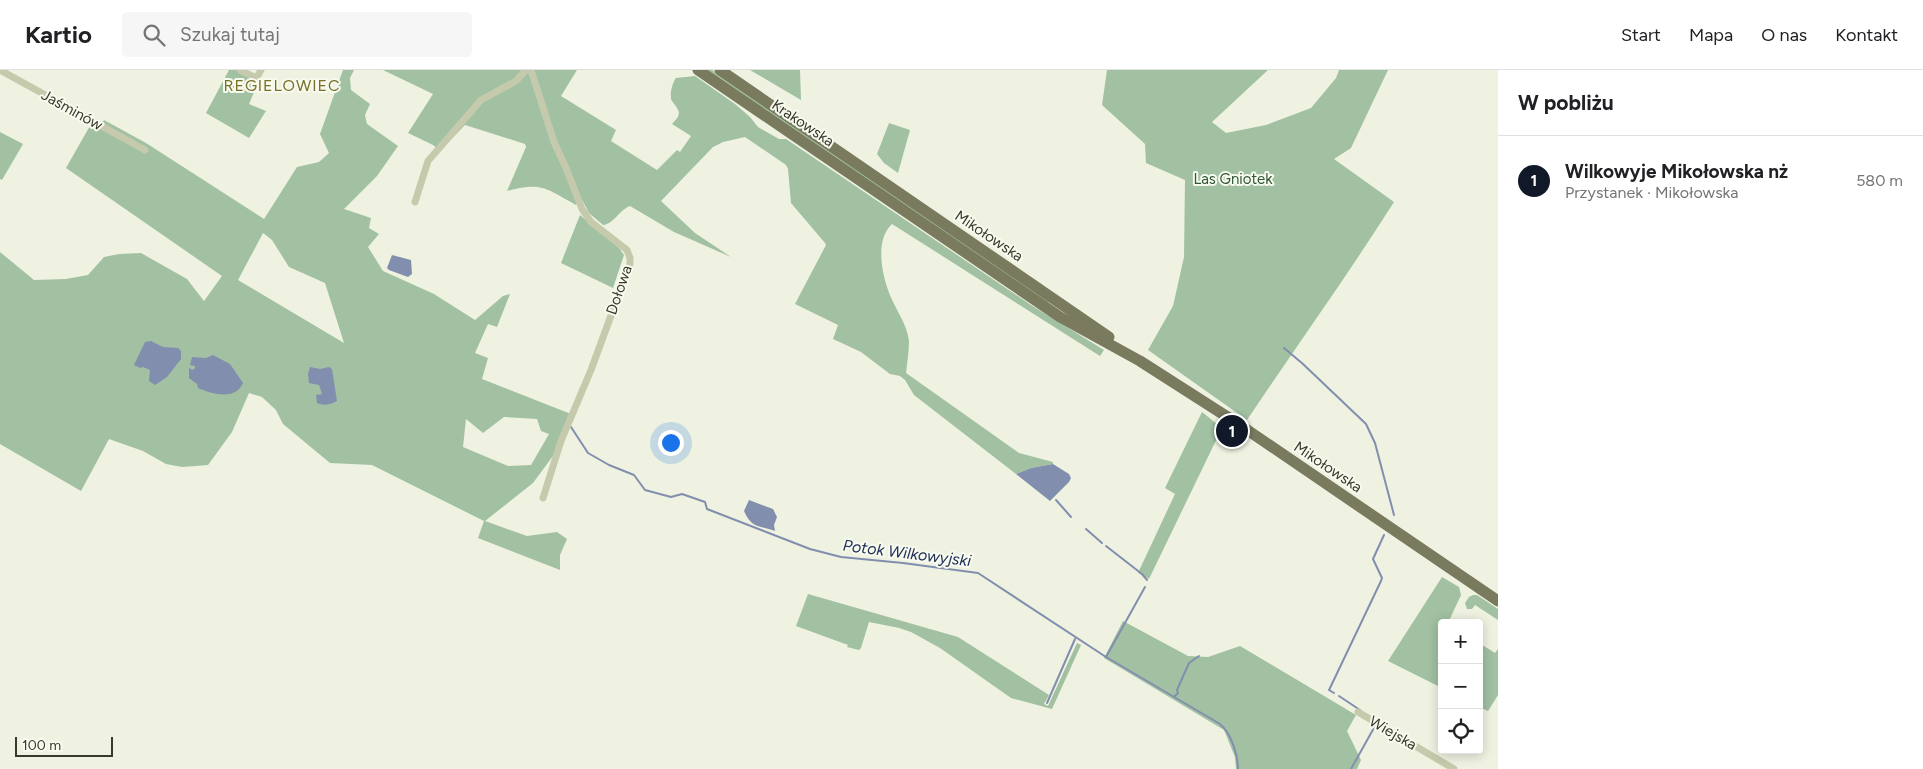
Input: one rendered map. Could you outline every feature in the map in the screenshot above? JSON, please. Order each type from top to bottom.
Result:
[{"type":"main road","name":"Krakowska","points":[[698,70],[890,201]]},
{"type":"main road","name":"Krakowska","points":[[720,70],[894,189]]},
{"type":"main road","name":"Mikołowska","points":[[894,189],[1120,344],[1140,361]]},
{"type":"main road","name":"Mikołowska","points":[[890,201],[1060,317],[1140,361],[1240,424],[1498,601]]},
{"type":"street","name":"Jaśminów","points":[[0,70],[145,150]]},
{"type":"street","points":[[240,70],[254,77],[257,77],[262,70]]},
{"type":"street","points":[[416,202],[428,161],[481,100],[516,80],[526,70]]},
{"type":"street","name":"Dołowa","points":[[531,70],[554,142],[582,209],[591,222],[627,250],[630,258],[630,264],[591,370],[561,441],[543,498]]},
{"type":"street","name":"Wiejska","points":[[1358,712],[1454,769]]},
{"type":"green space","points":[[229,70],[238,70],[260,78],[249,104],[266,111],[249,138],[206,113]]},
{"type":"green space","points":[[343,70],[354,70],[350,78],[351,90],[370,104],[365,115],[367,124],[398,146],[377,176],[344,209],[371,218],[369,228],[379,234],[368,247],[383,271],[434,294],[475,320],[503,296],[510,294],[497,327],[488,324],[475,353],[488,358],[482,379],[571,414],[564,441],[533,483],[485,521],[527,536],[557,532],[567,539],[560,555],[560,570],[478,538],[484,521],[372,465],[330,463],[283,424],[276,410],[262,397],[249,393],[232,432],[208,465],[182,467],[166,464],[143,451],[109,439],[81,491],[0,444],[0,252],[34,280],[66,279],[88,275],[104,257],[141,253],[187,279],[204,301],[222,276],[66,168],[91,124],[102,123],[104,120],[146,143],[264,219],[297,167],[319,162],[329,153],[320,134]],"holes":[[[263,233],[272,240],[289,267],[325,283],[344,343],[238,280]],[[504,417],[537,419],[541,431],[549,434],[531,465],[508,466],[463,447],[466,419],[483,433]]]},
{"type":"green space","points":[[383,70],[577,70],[561,96],[616,130],[611,141],[657,170],[677,150],[680,152],[691,136],[672,124],[678,117],[679,112],[671,99],[671,93],[676,78],[695,76],[735,104],[758,127],[779,139],[786,139],[1031,305],[1104,350],[1100,356],[892,224],[887,230],[882,246],[882,263],[889,294],[908,334],[909,345],[906,373],[1019,453],[1053,462],[1053,464],[1031,468],[1016,474],[914,395],[905,380],[900,376],[890,374],[861,352],[833,339],[838,325],[795,304],[826,245],[791,203],[786,165],[745,137],[723,142],[713,147],[661,201],[695,233],[731,257],[674,232],[630,206],[610,222],[603,225],[589,213],[580,196],[576,205],[543,188],[528,187],[507,191],[526,147],[525,144],[465,125],[440,151],[433,145],[408,133],[433,94]]},
{"type":"green space","points":[[705,70],[712,70],[1049,300],[1047,303]]},
{"type":"green space","points":[[750,70],[800,70],[801,100]]},
{"type":"green space","name":"Las Gniotek","points":[[1107,70],[1268,70],[1212,122],[1226,133],[1266,125],[1311,108],[1336,78],[1339,70],[1388,70],[1351,148],[1334,159],[1394,202],[1247,420],[1148,350],[1173,306],[1184,257],[1185,180],[1146,163],[1145,144],[1102,105]]},
{"type":"green space","points":[[889,123],[910,130],[898,173],[884,163],[877,154]]},
{"type":"green space","points":[[0,132],[23,144],[2,180],[0,179]]},
{"type":"green space","points":[[580,215],[619,248],[624,255],[613,288],[561,263]]},
{"type":"green space","points":[[1202,412],[1222,428],[1149,579],[1138,573],[1175,494],[1165,488]]},
{"type":"green space","points":[[1442,577],[1459,587],[1461,595],[1450,619],[1438,619],[1438,686],[1388,661]]},
{"type":"green space","points":[[808,594],[958,637],[1049,695],[1044,704],[1048,706],[1077,643],[1081,645],[1052,709],[1011,698],[940,648],[911,632],[899,628],[869,622],[859,650],[796,626]]},
{"type":"green space","points":[[1473,595],[1477,595],[1498,609],[1498,620],[1475,605],[1472,609],[1467,609],[1465,603]]},
{"type":"green space","points":[[1123,621],[1188,656],[1208,657],[1240,646],[1356,715],[1347,731],[1361,760],[1357,769],[1236,769],[1235,757],[1224,730],[1104,658]]},
{"type":"green space","points":[[1483,646],[1495,653],[1498,649],[1498,695],[1488,711],[1483,709]]},
{"type":"water","points":[[392,255],[411,260],[412,274],[408,277],[389,270],[387,268]]},
{"type":"water","points":[[151,341],[163,347],[178,348],[181,351],[181,359],[167,377],[155,385],[149,381],[150,370],[134,365],[145,342]]},
{"type":"water","points":[[213,355],[230,364],[243,383],[235,392],[216,394],[198,388],[197,384],[189,378],[189,368],[193,370],[195,368],[195,366],[190,365],[192,357],[206,358]]},
{"type":"water","points":[[310,367],[320,369],[329,367],[332,369],[337,401],[327,405],[317,403],[316,395],[322,394],[319,385],[309,383],[308,374]]},
{"type":"water","points":[[1053,464],[1069,474],[1071,478],[1050,501],[1016,474],[1031,468]]},
{"type":"water","points":[[749,500],[773,509],[777,517],[774,525],[775,531],[756,526],[750,521],[744,511]]},
{"type":"waterway","points":[[1284,348],[1366,424],[1375,443],[1394,515]]},
{"type":"waterway","name":"Potok Wilkowyjski","points":[[571,427],[588,453],[609,465],[634,475],[645,490],[671,497],[682,494],[705,502],[707,509],[810,549],[841,557],[978,573],[1106,657],[1220,724],[1233,745],[1238,769]]},
{"type":"waterway","points":[[1056,500],[1071,517]]},
{"type":"waterway","points":[[1086,529],[1102,543]]},
{"type":"waterway","points":[[1334,693],[1329,690],[1382,578],[1373,559],[1384,535]]},
{"type":"waterway","points":[[1106,546],[1147,580]]},
{"type":"waterway","points":[[1106,657],[1145,587]]},
{"type":"waterway","points":[[1047,703],[1075,639]]},
{"type":"waterway","points":[[1174,697],[1178,693],[1177,690],[1189,663],[1199,656]]},
{"type":"waterway","points":[[1339,696],[1360,710]]},
{"type":"waterway","points":[[1351,769],[1375,726]]},
{"type":"place","name":"Wilkowyje Mikołowska nż","points":[[1232,431]]},
{"type":"district","name":"REGIELOWIEC","points":[[282,85]]}]
